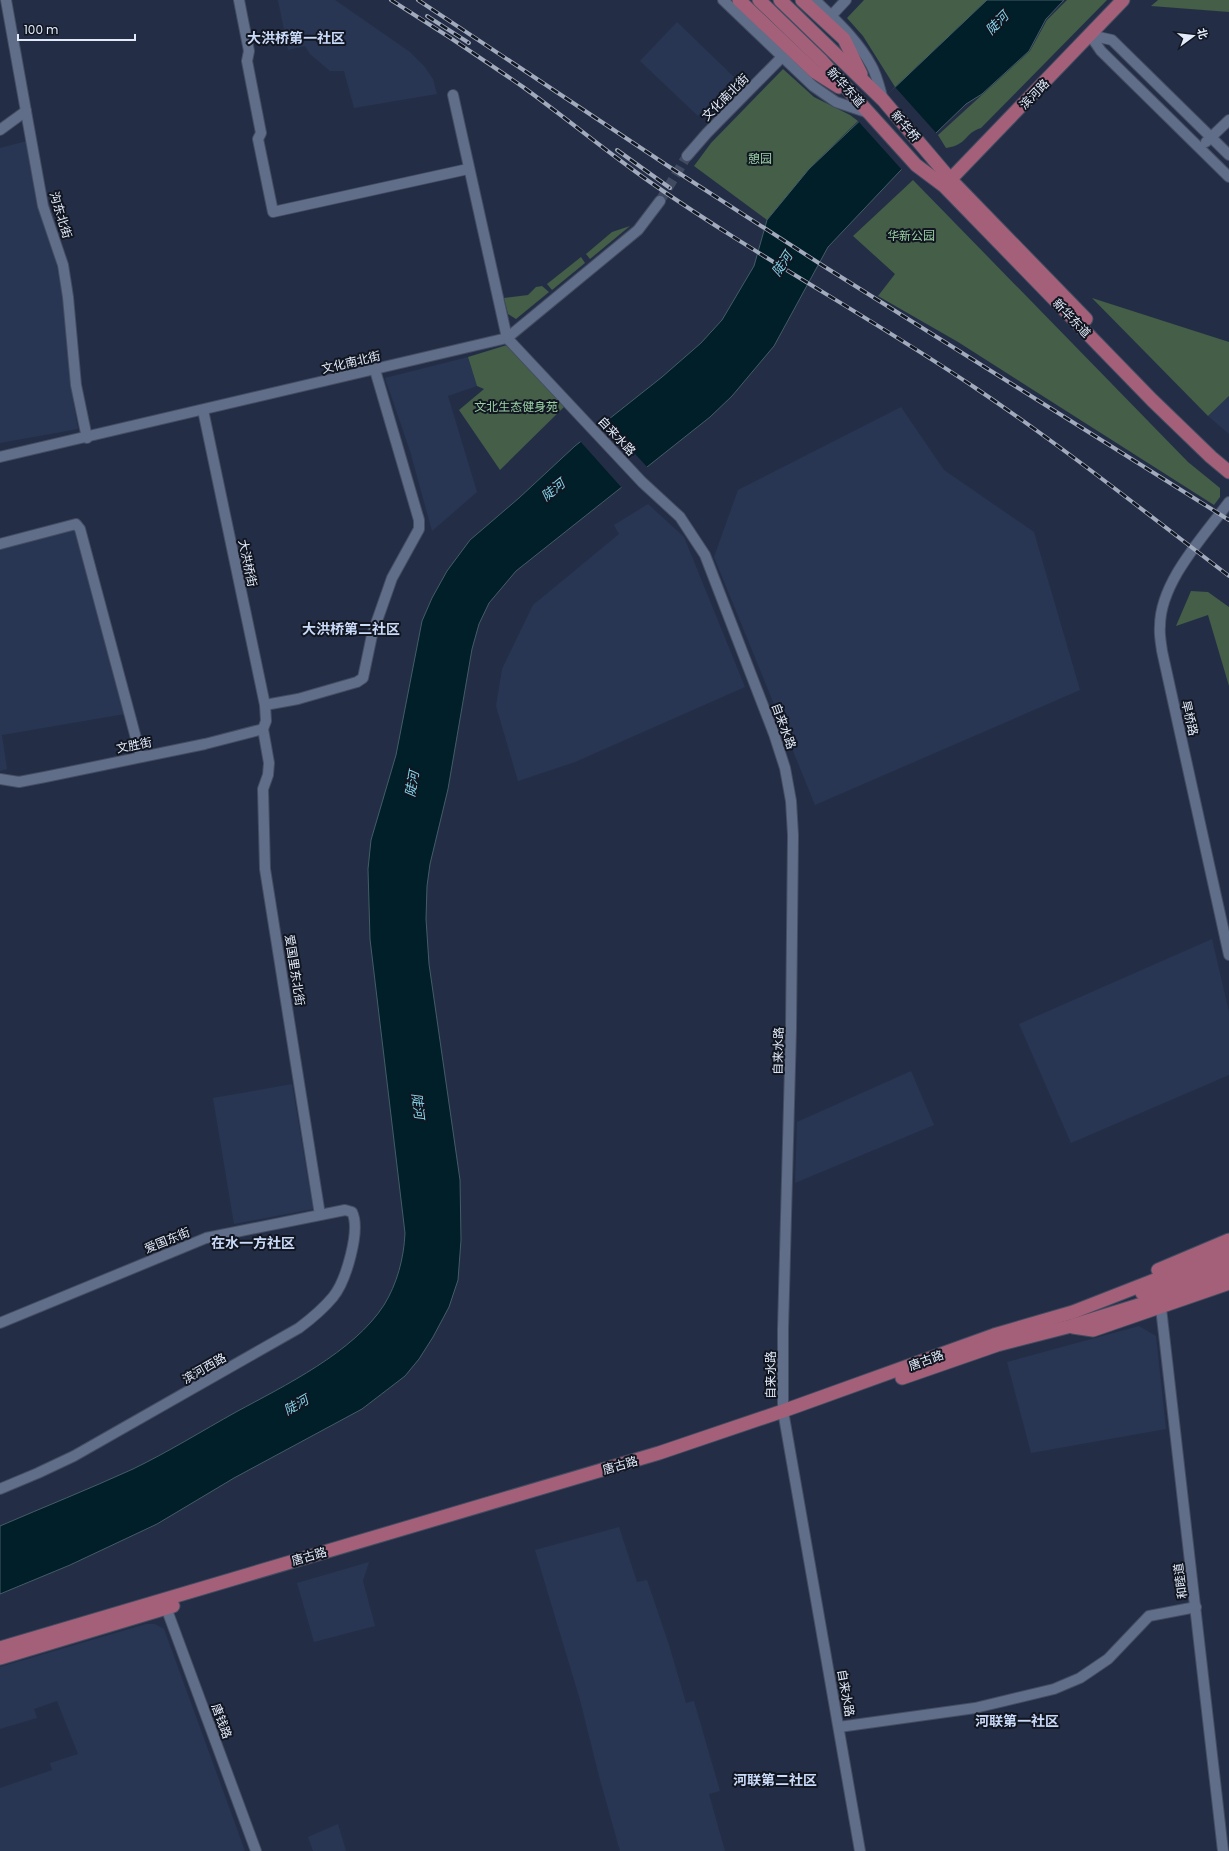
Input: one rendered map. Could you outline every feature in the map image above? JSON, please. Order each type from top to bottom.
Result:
[{"type":"main road","points":[[740,0],[815,72],[854,97]]},
{"type":"main road","name":"新华东道","points":[[759,0],[822,61],[870,114]]},
{"type":"main road","name":"新华东道","points":[[780,0],[883,100]]},
{"type":"main road","points":[[802,0],[844,39],[866,82]]},
{"type":"main road","name":"滨河路","points":[[947,183],[1123,0]]},
{"type":"main road","name":"新华桥","points":[[883,100],[929,152]]},
{"type":"main road","name":"新华桥","points":[[870,114],[916,165]]},
{"type":"main road","name":"新华东道","points":[[929,152],[947,183],[1152,400],[1211,457],[1229,472]]},
{"type":"main road","name":"新华东道","points":[[916,165],[947,183],[1166,401],[1229,460]]},
{"type":"main road","points":[[1073,1312],[1088,1299],[1229,1240]]},
{"type":"main road","name":"唐古路","points":[[784,1415],[997,1345],[1071,1326],[1163,1287],[1229,1251]]},
{"type":"main road","points":[[1163,1287],[1229,1263]]},
{"type":"main road","name":"唐古路","points":[[0,1648],[164,1603],[661,1461],[994,1335],[1163,1287],[1229,1273]]},
{"type":"main road","points":[[1071,1326],[1093,1330],[1161,1308],[1229,1283]]},
{"type":"main road","name":"唐古路","points":[[0,1658],[164,1603]]},
{"type":"street","name":"沟东北街","points":[[6,0],[43,206],[63,265],[68,297],[76,385],[87,438]]},
{"type":"street","points":[[239,0],[250,51],[247,61],[261,133],[258,139],[273,212],[468,169]]},
{"type":"street","points":[[723,0],[813,86],[836,102],[870,114]]},
{"type":"street","points":[[816,0],[847,30],[862,50],[872,66],[883,100]]},
{"type":"street","points":[[831,16],[846,0]]},
{"type":"street","points":[[1090,35],[1112,40],[1229,155]]},
{"type":"street","points":[[1090,35],[1101,51],[1229,177]]},
{"type":"street","name":"文化南北街","points":[[687,156],[707,133],[782,57]]},
{"type":"street","points":[[452,94],[507,338]]},
{"type":"street","points":[[0,130],[26,111]]},
{"type":"street","points":[[1200,148],[1229,120]]},
{"type":"street","name":"文化南北街","points":[[0,457],[87,438],[507,338],[638,230],[660,202]]},
{"type":"street","name":"自来水路","points":[[507,338],[642,482],[680,517],[705,555],[774,734],[785,768],[791,801],[793,835],[791,1029],[783,1329],[784,1415],[860,1851]]},
{"type":"street","points":[[265,705],[298,699],[356,682],[363,678],[372,635],[392,578],[419,529],[419,520],[375,370]]},
{"type":"street","name":"大洪桥街","points":[[203,410],[265,705],[264,725]]},
{"type":"street","name":"旱桥路","points":[[1229,502],[1178,570],[1163,604],[1160,626],[1162,651],[1229,955]]},
{"type":"street","points":[[0,544],[76,524],[80,529],[141,757]]},
{"type":"street","name":"文胜街","points":[[0,779],[19,782],[206,744],[264,725]]},
{"type":"street","name":"爱国里东北街","points":[[264,725],[269,763],[268,775],[263,789],[265,869],[320,1215]]},
{"type":"street","name":"爱国东街","points":[[0,1323],[206,1238],[345,1210],[352,1212]]},
{"type":"street","name":"滨河西路","points":[[0,1488],[38,1473],[74,1456],[286,1336],[315,1316],[334,1296],[345,1274],[352,1248],[356,1219],[352,1212]]},
{"type":"street","name":"和睦道","points":[[1161,1308],[1223,1851]]},
{"type":"street","name":"唐钱路","points":[[164,1603],[256,1851]]},
{"type":"street","points":[[839,1726],[975,1708],[1054,1688],[1080,1678],[1108,1659],[1149,1616],[1196,1607]]},
{"type":"shaded area","points":[[278,0],[335,0],[410,52],[424,66],[433,79],[437,94],[354,108],[344,71],[330,71],[310,54],[305,46],[288,50]]},
{"type":"shaded area","points":[[677,22],[734,77],[698,116],[640,61]]},
{"type":"shaded area","points":[[27,141],[44,227],[55,258],[63,297],[73,400],[78,429],[0,443],[0,148]]},
{"type":"shaded area","points":[[468,357],[477,386],[448,396],[477,492],[432,531],[410,451],[385,378]]},
{"type":"shaded area","points":[[1229,396],[1229,434],[1208,416]]},
{"type":"shaded area","points":[[901,407],[944,470],[1034,532],[1080,690],[815,805],[714,557],[738,490]]},
{"type":"shaded area","points":[[648,504],[684,537],[745,687],[575,762],[518,781],[496,706],[502,669],[533,605],[619,534],[614,525]]},
{"type":"shaded area","points":[[80,520],[131,713],[2,735],[7,769],[0,771],[0,540]]},
{"type":"shaded area","points":[[1212,939],[1229,1012],[1229,1075],[1071,1143],[1019,1024]]},
{"type":"shaded area","points":[[911,1071],[934,1125],[795,1183],[797,1122]]},
{"type":"shaded area","points":[[292,1084],[313,1209],[234,1224],[213,1098]]},
{"type":"shaded area","points":[[1139,1326],[1156,1336],[1166,1429],[1031,1453],[1007,1362]]},
{"type":"shaded area","points":[[619,1527],[637,1582],[647,1580],[669,1645],[686,1703],[694,1701],[720,1791],[709,1794],[725,1851],[620,1851],[580,1700],[535,1550]]},
{"type":"shaded area","points":[[369,1562],[363,1581],[375,1626],[314,1642],[297,1583]]},
{"type":"shaded area","points":[[146,1624],[155,1624],[164,1629],[245,1851],[0,1851],[0,1788],[52,1770],[50,1763],[78,1754],[57,1701],[34,1709],[37,1718],[0,1729],[0,1667]]},
{"type":"shaded area","points":[[338,1824],[346,1851],[313,1851],[308,1837]]},
{"type":"green space","points":[[864,0],[987,0],[895,87],[863,36],[847,18]]},
{"type":"green space","points":[[1067,0],[1107,0],[981,128],[971,133],[962,142],[946,148],[938,135],[1030,51],[1047,20]]},
{"type":"green space","points":[[1158,0],[1229,0],[1229,12],[1151,6]]},
{"type":"green space","name":"憩园","points":[[783,69],[814,97],[850,115],[858,121],[809,169],[767,220],[694,166],[711,143]]},
{"type":"green space","name":"华新公园","points":[[913,180],[1188,462],[1220,488],[1220,497],[1214,505],[958,342],[878,296],[895,274],[853,236]]},
{"type":"green space","points":[[630,226],[590,259],[586,254],[612,232]]},
{"type":"green space","points":[[581,257],[585,263],[552,290],[547,284]]},
{"type":"green space","points":[[542,286],[549,292],[516,319],[508,314],[504,298],[528,295],[536,287]]},
{"type":"green space","points":[[1092,298],[1229,342],[1229,396],[1208,416]]},
{"type":"green space","name":"文北生态健身苑","points":[[507,345],[565,406],[500,470],[459,410],[484,389],[477,386],[468,357]]},
{"type":"green space","points":[[1191,591],[1208,592],[1229,607],[1229,686],[1208,615],[1176,626]]},
{"type":"water","name":"陡河","points":[[987,0],[1064,0],[1046,19],[1029,51],[982,94],[966,104],[936,133],[828,247],[774,346],[732,396],[710,417],[516,571],[489,603],[479,624],[472,649],[448,789],[430,864],[427,886],[426,919],[429,964],[460,1180],[461,1240],[458,1280],[449,1307],[433,1337],[419,1359],[405,1376],[362,1409],[234,1478],[157,1524],[70,1565],[0,1594],[0,1526],[133,1469],[172,1449],[296,1379],[337,1353],[355,1338],[371,1322],[389,1297],[399,1270],[405,1233],[370,939],[368,869],[371,840],[396,755],[422,621],[432,598],[447,571],[470,540],[519,498],[575,446],[662,377],[701,343],[722,320],[754,266],[767,220],[809,169]]},
{"type":"pier","points":[[895,87],[938,135],[903,171],[858,121]]},
{"type":"pier","points":[[604,420],[648,468],[622,488],[579,440]]},
{"type":"tunnel","points":[[660,201],[687,156]]},
{"type":"railway","points":[[391,0],[523,87],[634,171],[690,209],[893,335],[1007,409],[1229,576]]},
{"type":"railway","points":[[418,0],[668,166],[825,267],[1229,520]]},
{"type":"railway","points":[[427,16],[469,43]]},
{"type":"railway","points":[[617,150],[670,188]]},
{"type":"district","name":"大洪桥第一社区","points":[[296,38]]},
{"type":"district","name":"大洪桥第二社区","points":[[351,629]]},
{"type":"district","name":"在水一方社区","points":[[253,1243]]},
{"type":"district","name":"河联第一社区","points":[[1017,1721]]},
{"type":"district","name":"河联第二社区","points":[[775,1780]]}]
